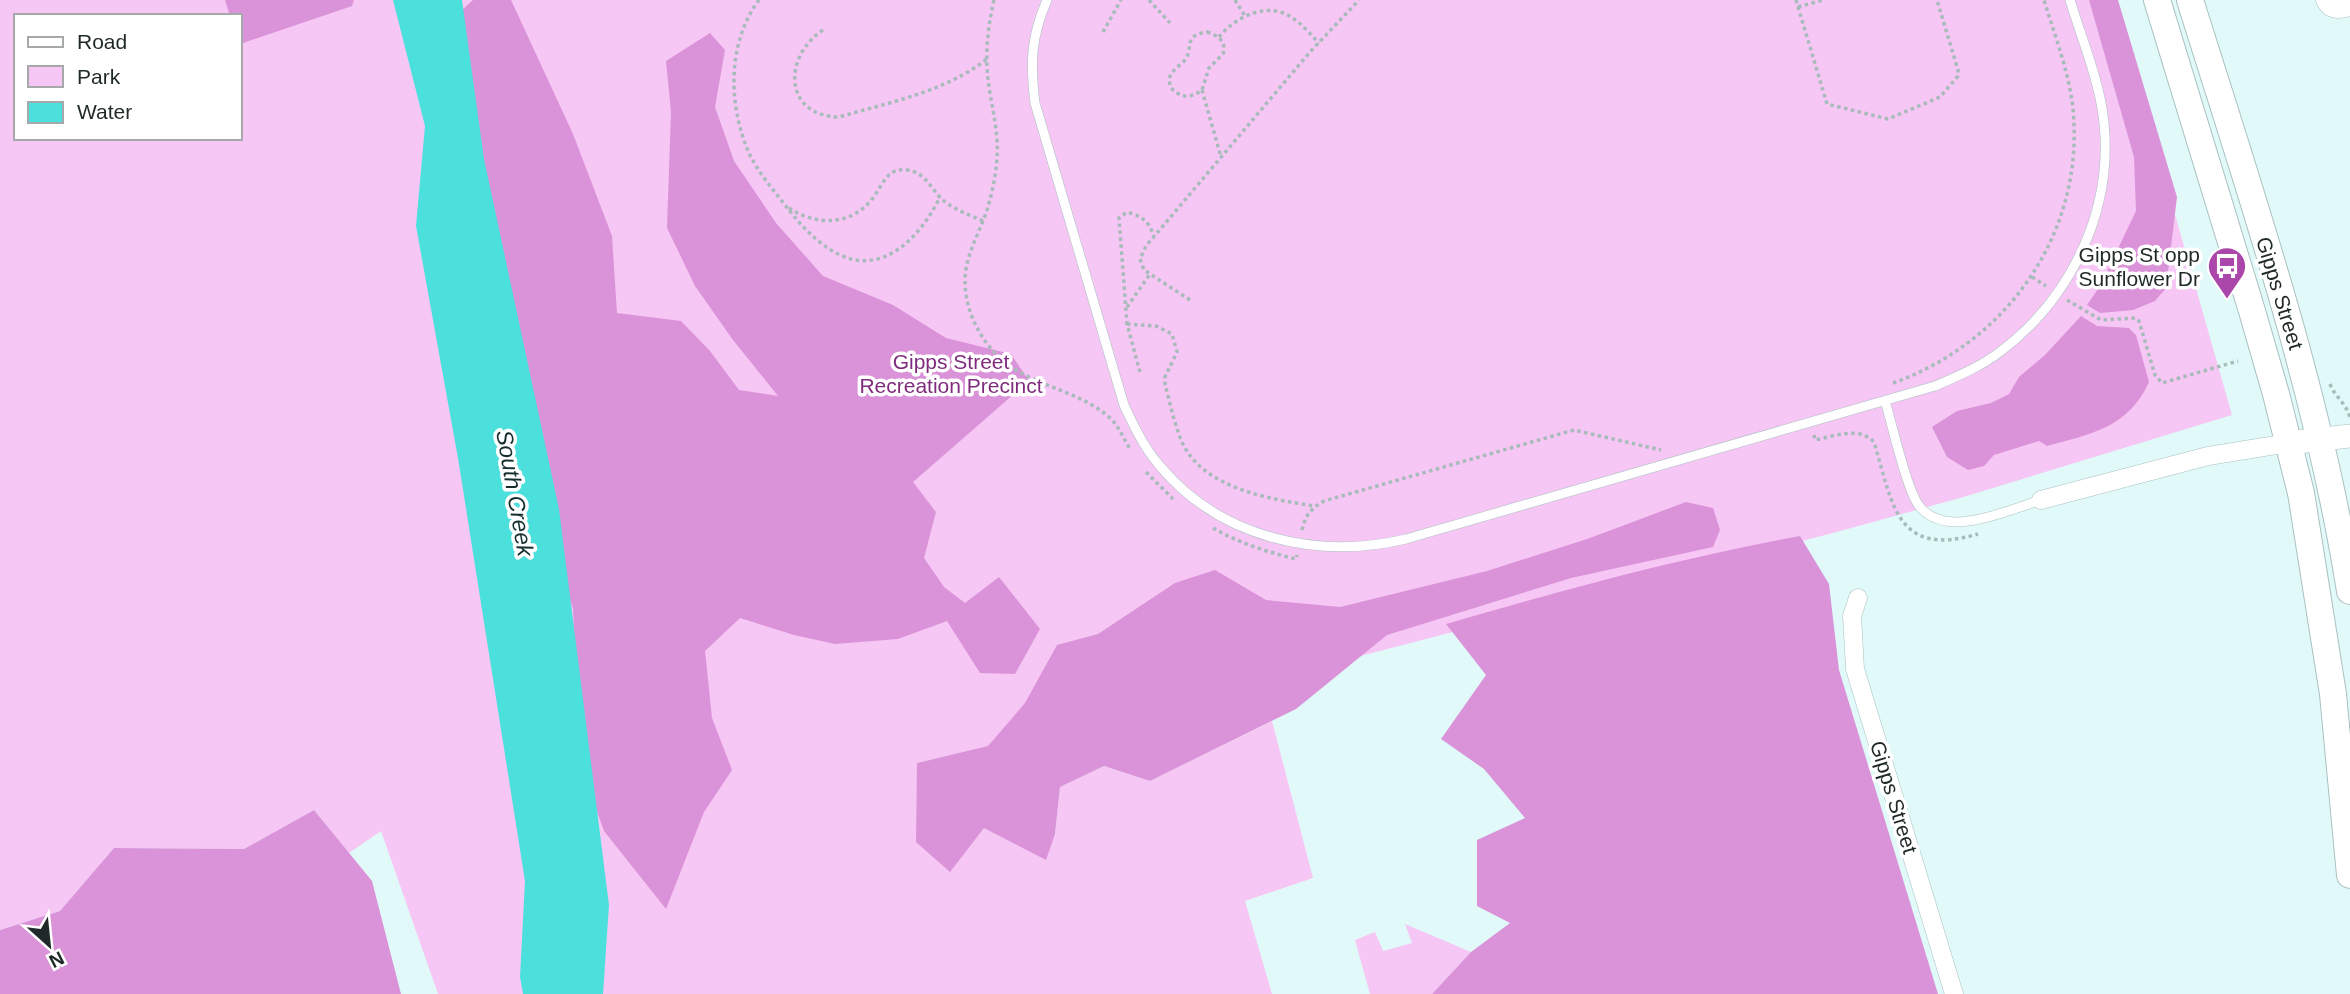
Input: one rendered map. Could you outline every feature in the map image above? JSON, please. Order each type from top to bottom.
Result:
[{"type":"main road","name":"Gipps Street","points":[[2157,0],[2228,229],[2289,443],[2303,506],[2333,694],[2350,875]]},
{"type":"main road","name":"Gipps Street","points":[[2190,0],[2309,389],[2350,591]]},
{"type":"street","points":[[2325,0],[2334,9],[2350,7]]},
{"type":"street","points":[[2041,500],[2208,456],[2350,436]]},
{"type":"street","name":"Gipps Street","points":[[1858,598],[1853,616],[1855,669],[1954,994]]},
{"type":"lane","points":[[1047,0],[1031,52],[1035,103],[1129,415],[1146,447],[1159,466],[1197,500],[1219,515],[1250,530],[1300,544],[1357,548],[1406,539],[1936,386],[2001,352],[2058,294],[2076,265],[2097,211],[2105,152],[2104,122],[2097,89],[2070,0]]},
{"type":"lane","points":[[1885,401],[1912,492],[1919,507],[1934,519],[1955,522],[1978,519],[2041,500]]},
{"type":"path","points":[[759,0],[746,20],[737,43],[735,89],[748,151],[803,226],[831,250],[845,257],[864,261],[888,255],[908,241],[928,219],[940,197]]},
{"type":"path","points":[[994,0],[987,41],[987,59],[997,159],[991,195],[970,253],[965,279],[969,306],[979,332],[997,355],[1011,367],[1106,415],[1119,429],[1132,452]]},
{"type":"path","points":[[1103,32],[1121,0]]},
{"type":"path","points":[[1149,0],[1170,23]]},
{"type":"path","points":[[1235,0],[1245,16]]},
{"type":"path","points":[[1190,300],[1141,266],[1140,259],[1146,246],[1318,43],[1359,0]]},
{"type":"path","points":[[1796,0],[1828,104],[1888,119],[1940,97],[1958,76],[1937,0]]},
{"type":"path","points":[[1798,7],[1823,0]]},
{"type":"path","points":[[1893,383],[1936,364],[1978,337],[2013,302],[2032,277],[2058,226],[2066,203],[2074,132],[2071,93],[2044,0]]},
{"type":"path","points":[[1219,37],[1245,16],[1261,11],[1286,14],[1295,19],[1318,43]]},
{"type":"path","points":[[823,30],[814,36],[800,55],[795,65],[794,79],[803,103],[812,111],[826,116],[839,117],[932,90],[961,78],[987,59]]},
{"type":"path","points":[[1202,90],[1188,97],[1182,96],[1171,88],[1170,76],[1174,68],[1185,59],[1187,47],[1195,36],[1207,32],[1219,37],[1224,50],[1220,60],[1209,68],[1202,90],[1221,157]]},
{"type":"path","points":[[785,205],[809,219],[822,222],[842,219],[859,211],[873,198],[886,177],[900,170],[921,175],[951,206],[983,221]]},
{"type":"path","points":[[1140,373],[1127,324],[1119,218],[1127,212],[1142,217],[1149,224],[1154,236]]},
{"type":"path","points":[[1126,309],[1150,274]]},
{"type":"path","points":[[2032,277],[2101,320],[2136,318],[2155,374],[2162,383],[2238,361]]},
{"type":"path","points":[[1127,324],[1156,326],[1172,334],[1177,352],[1165,384],[1183,444],[1200,464],[1228,484],[1246,492],[1314,506]]},
{"type":"path","points":[[2348,408],[2350,418]]},
{"type":"path","points":[[1810,422],[1815,440],[1860,432],[1874,442],[1897,515],[1914,532],[1923,537],[1948,542],[1978,534]]},
{"type":"path","points":[[1204,523],[1243,544],[1296,559],[1304,521],[1314,506],[1324,501],[1574,430],[1657,451],[1666,449]]},
{"type":"path","points":[[1144,469],[1174,500]]},
{"type":"green space","name":"Gipps Street Recreation Precinct","points":[[0,0],[2114,0],[2232,415],[1960,498],[1833,533],[1222,692],[917,763],[917,799],[984,828],[1055,834],[1060,787],[1104,766],[1150,781],[1272,721],[1313,878],[1245,901],[1272,994],[438,994],[381,831],[349,853],[314,810],[244,849],[114,848],[60,911],[0,930]]},
{"type":"green space","points":[[225,0],[354,0],[352,6],[242,43],[242,14],[229,14]]},
{"type":"green space","points":[[473,0],[511,0],[573,134],[612,236],[617,313],[681,321],[710,351],[739,390],[778,396],[733,340],[695,286],[667,228],[671,112],[666,61],[710,33],[725,50],[715,107],[734,161],[776,223],[823,276],[893,305],[946,338],[1011,354],[1029,381],[913,482],[936,512],[924,558],[944,587],[965,603],[999,577],[1040,629],[1015,674],[980,673],[947,621],[898,639],[835,644],[794,635],[740,618],[705,651],[712,718],[732,770],[704,812],[666,909],[604,831],[580,765],[573,609],[525,451],[460,12]]},
{"type":"green space","points":[[2089,0],[2118,0],[2177,197],[2166,288],[2155,301],[2133,310],[2100,313],[2087,305],[2100,286],[2136,211],[2134,157]]},
{"type":"green space","points":[[2081,316],[2097,326],[2129,328],[2136,335],[2149,382],[2130,410],[2107,427],[2093,433],[2047,446],[2039,441],[1994,455],[1984,466],[1968,470],[1947,457],[1932,427],[1957,411],[1991,403],[2009,394],[2019,377],[2045,355]]},
{"type":"green space","points":[[1686,502],[1713,508],[1720,530],[1713,547],[1571,578],[1387,635],[1296,709],[1150,781],[1104,766],[1060,787],[1055,834],[1046,860],[984,828],[950,872],[916,842],[917,763],[988,746],[1025,703],[1057,645],[1098,634],[1175,583],[1215,570],[1266,600],[1340,607],[1487,571],[1590,538]]},
{"type":"green space","points":[[1800,536],[1829,584],[1839,670],[1938,994],[1432,994],[1471,952],[1510,923],[1477,906],[1477,840],[1525,818],[1484,769],[1441,739],[1486,675],[1446,624],[1622,576]]},
{"type":"green space","points":[[314,810],[372,881],[401,994],[0,994],[0,930],[60,911],[114,848],[244,849]]},
{"type":"green space","points":[[1405,924],[1471,952],[1432,994],[1370,994],[1355,940],[1375,932],[1383,951],[1412,943]]},
{"type":"water","name":"South Creek","points":[[393,0],[462,0],[484,159],[559,509],[609,905],[603,994],[523,994],[520,977],[525,881],[458,458],[416,226],[425,126]]},
{"type":"place","name":"Gipps St opp Sunflower Dr","points":[[2227,300]]}]
